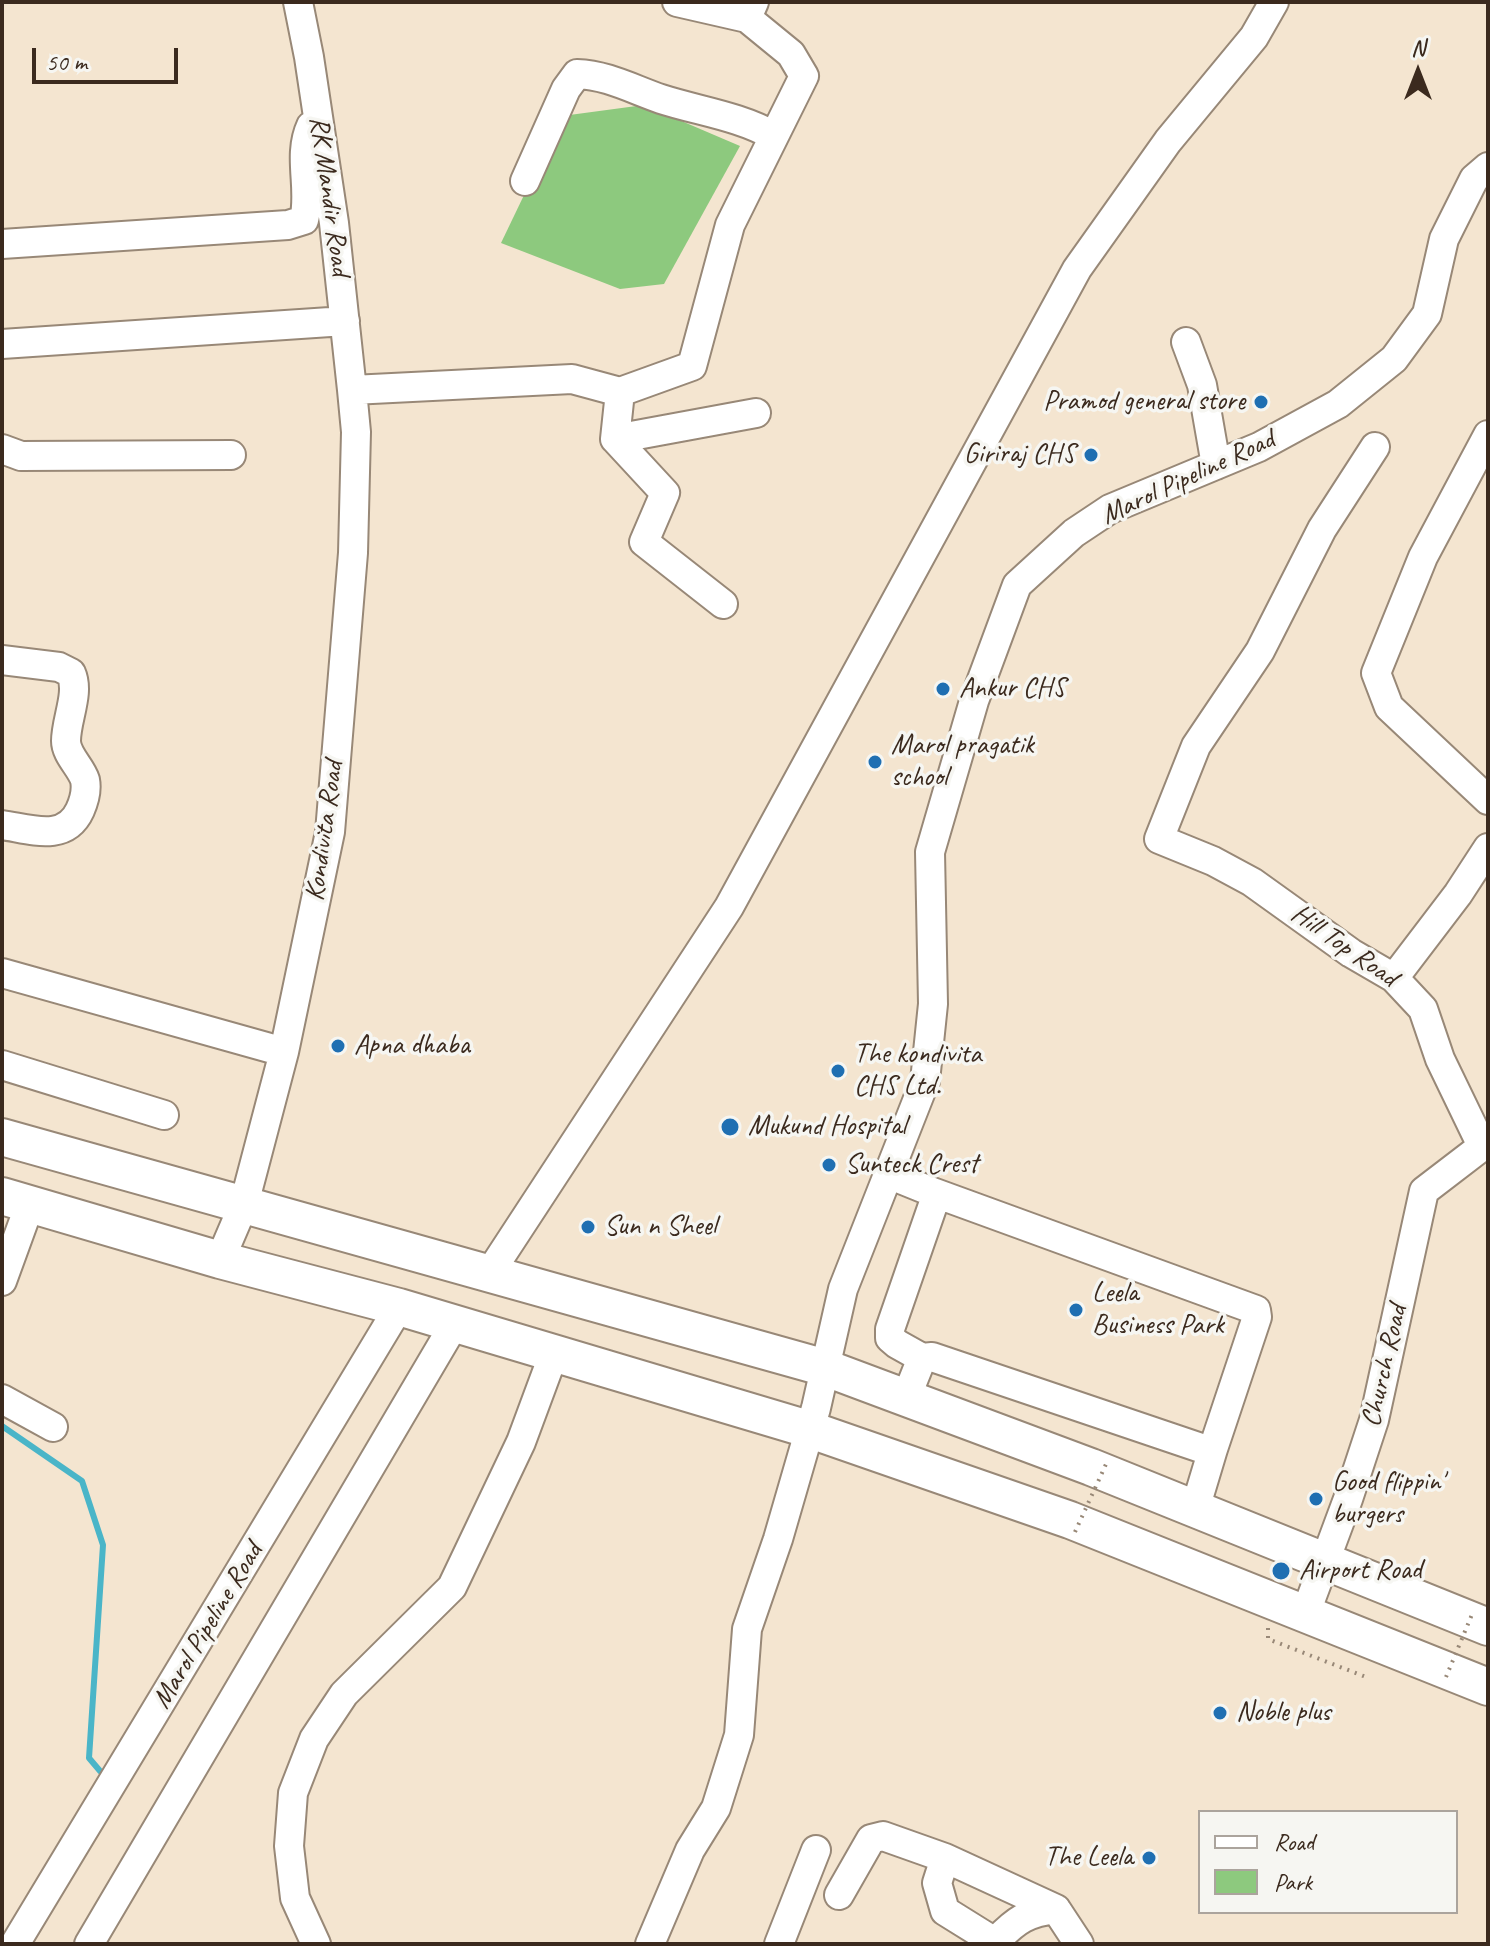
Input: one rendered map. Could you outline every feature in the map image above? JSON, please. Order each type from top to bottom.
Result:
[{"type":"main road","points":[[2,1137],[826,1368],[1091,1467],[1480,1620]]},
{"type":"main road","points":[[16,1200],[220,1260],[455,1323],[808,1429],[1070,1520],[1488,1687]]},
{"type":"street","name":"RK Mandir Road","points":[[298,2],[318,113],[352,390]]},
{"type":"street","points":[[352,390],[572,379],[620,392],[692,366],[730,225],[804,76],[791,54],[750,10],[677,2]]},
{"type":"street","points":[[489,1274],[729,907],[1077,269],[1168,141],[1254,37],[1274,2]]},
{"type":"street","points":[[525,181],[566,89],[577,74],[598,75],[662,99],[756,126],[774,136]]},
{"type":"street","points":[[2,244],[288,225],[304,220],[307,208],[306,138],[318,113]]},
{"type":"street","name":"Marol Pipeline Road","points":[[650,1944],[690,1850],[716,1808],[739,1735],[747,1629],[778,1539],[826,1368],[843,1289],[925,1081],[933,1004],[930,852],[974,701],[1017,585],[1074,533],[1110,509],[1259,447],[1338,404],[1394,359],[1427,314],[1444,239],[1474,179],[1488,167]]},
{"type":"street","points":[[2,344],[345,321]]},
{"type":"street","points":[[1186,342],[1202,385],[1216,465]]},
{"type":"street","name":"Kondivita Road","points":[[220,1260],[244,1204],[284,1052],[330,832],[353,553],[356,432],[352,390]]},
{"type":"street","points":[[620,392],[615,439],[665,493],[644,542],[723,604]]},
{"type":"street","points":[[615,439],[756,413]]},
{"type":"street","points":[[1488,435],[1423,557],[1376,673],[1389,707],[1488,800]]},
{"type":"street","name":"Hill Top Road","points":[[1375,447],[1322,529],[1260,651],[1196,746],[1159,839],[1213,861],[1252,882],[1351,953],[1394,978],[1423,1009],[1440,1059],[1485,1144]]},
{"type":"street","points":[[2,449],[21,456],[231,455]]},
{"type":"street","points":[[2,660],[59,667],[71,673],[74,685],[66,743],[84,778],[86,790],[75,819],[61,830],[47,832],[2,825]]},
{"type":"street","points":[[1394,978],[1458,894],[1488,848]]},
{"type":"street","points":[[2,973],[284,1052]]},
{"type":"street","points":[[2,1065],[164,1115]]},
{"type":"street","name":"Church Road","points":[[1306,1612],[1374,1420],[1424,1191],[1485,1144]]},
{"type":"street","points":[[888,1174],[1256,1310],[1257,1317],[1195,1509]]},
{"type":"street","points":[[935,1193],[890,1329],[890,1338],[922,1358],[943,1360],[1201,1448],[1213,1449]]},
{"type":"street","points":[[2,1281],[16,1200]]},
{"type":"street","name":"Marol Pipeline Road","points":[[15,1944],[399,1307]]},
{"type":"street","points":[[89,1944],[455,1323]]},
{"type":"street","points":[[316,1944],[295,1898],[289,1846],[293,1793],[314,1739],[344,1694],[452,1587],[521,1442],[554,1353]]},
{"type":"street","points":[[906,1398],[922,1358]]},
{"type":"street","points":[[2,1399],[53,1427]]},
{"type":"street","points":[[839,1895],[871,1839],[883,1836],[945,1858],[1056,1909],[1079,1944]]},
{"type":"street","points":[[779,1944],[816,1850]]},
{"type":"street","points":[[945,1858],[937,1883],[945,1911],[997,1942],[1011,1925],[1035,1911],[1056,1909]]},
{"type":"path","points":[[1075,1532],[1107,1462]]},
{"type":"path","points":[[1269,1598],[1268,1639],[1366,1677]]},
{"type":"path","points":[[1446,1677],[1480,1620]]},
{"type":"green space","points":[[644,105],[740,146],[664,284],[620,289],[501,243],[562,116]]},
{"type":"waterway","points":[[2,1426],[82,1481],[103,1545],[89,1758],[100,1771]]},
{"type":"place","name":"Pramod general store","points":[[1261,402]]},
{"type":"place","name":"Giriraj CHS","points":[[1091,455]]},
{"type":"place","name":"Ankur CHS","points":[[943,689]]},
{"type":"place","name":"Marol pragatik school","points":[[875,762]]},
{"type":"place","name":"Apna dhaba","points":[[338,1046]]},
{"type":"place","name":"The kondivita CHS Ltd.","points":[[838,1071]]},
{"type":"place","name":"Mukund Hospital","points":[[730,1127]]},
{"type":"place","name":"Sunteck Crest","points":[[829,1165]]},
{"type":"place","name":"Sun n Sheel","points":[[588,1227]]},
{"type":"place","name":"Leela Business Park","points":[[1076,1310]]},
{"type":"place","name":"Good flippin' burgers","points":[[1316,1499]]},
{"type":"place","name":"Airport Road","points":[[1281,1571]]},
{"type":"place","name":"Noble plus","points":[[1220,1713]]},
{"type":"place","name":"The Leela","points":[[1149,1858]]}]
